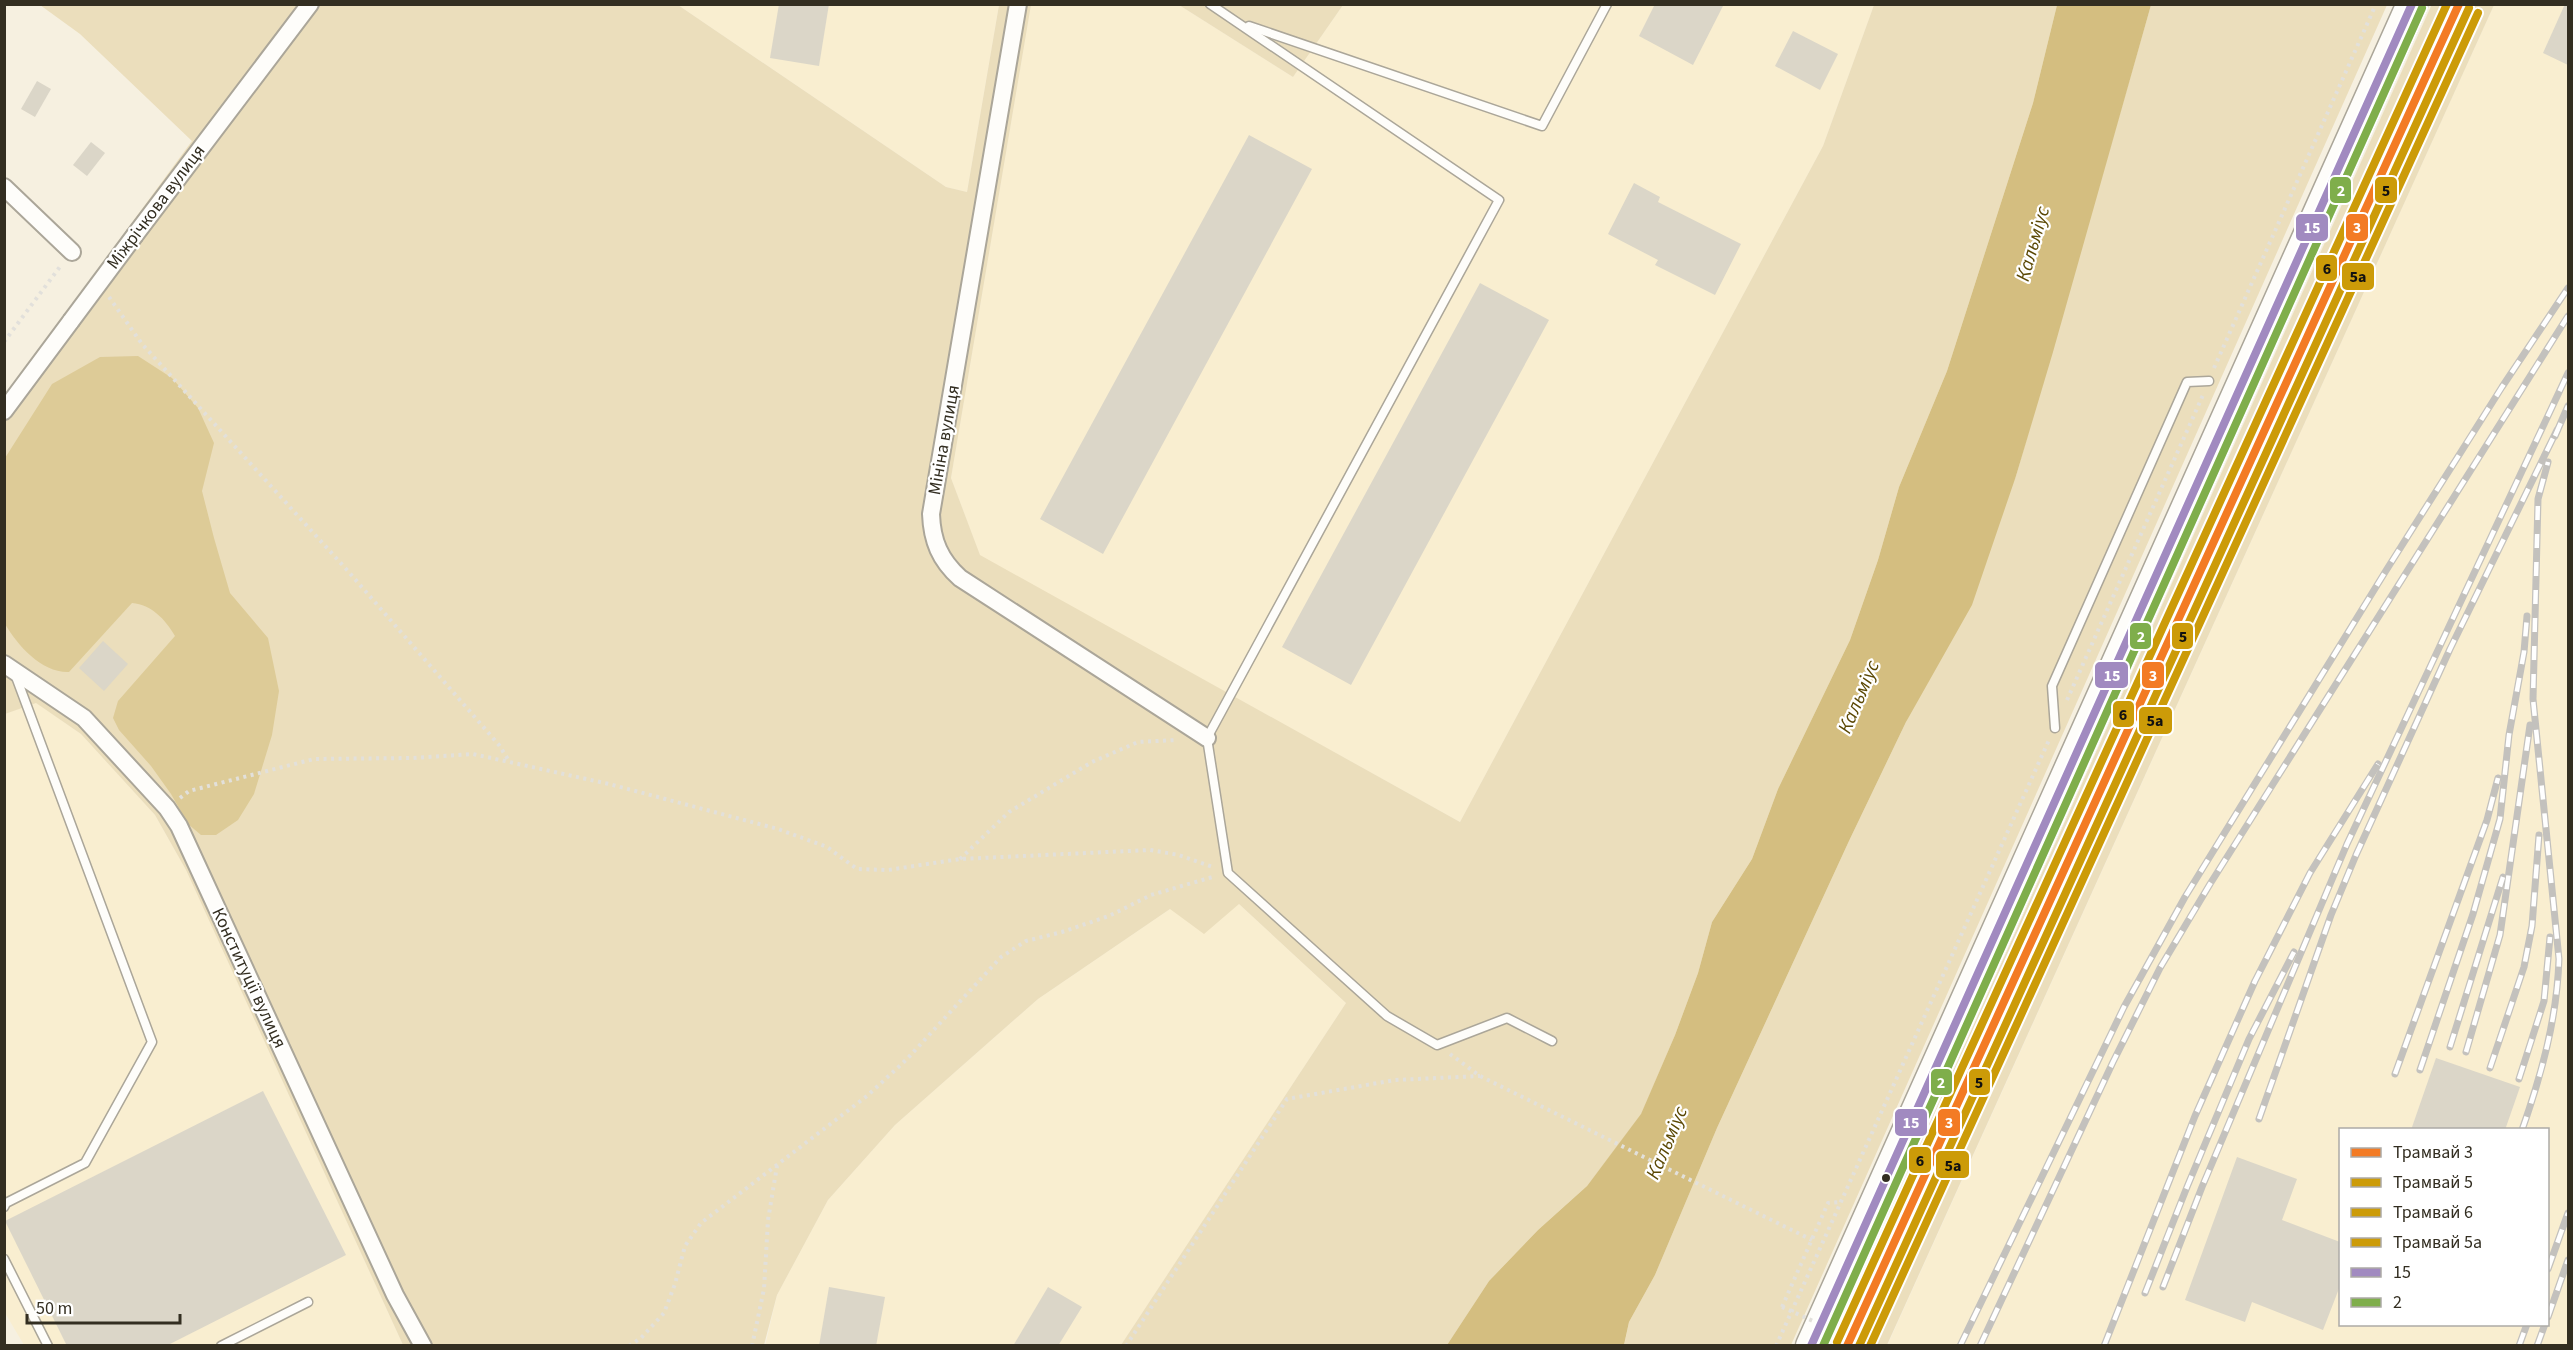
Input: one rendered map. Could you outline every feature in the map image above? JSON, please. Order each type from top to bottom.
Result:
[{"type":"highway","points":[[1811,1346],[2412,4]]},
{"type":"street","name":"Міжрічкова вулиця","points":[[4,411],[310,4]]},
{"type":"street","name":"Мініна вулиця","points":[[1018,4],[931,514],[933,539],[943,560],[960,578],[1207,738]]},
{"type":"street","points":[[4,187],[72,252]]},
{"type":"street","name":"Конституції вулиця","points":[[9,667],[84,718],[167,808],[179,826],[395,1295],[423,1346]]},
{"type":"lane","points":[[1210,4],[1499,200],[1207,738],[1228,873],[1387,1016],[1437,1045],[1507,1018],[1552,1041]]},
{"type":"lane","points":[[1238,22],[1542,126],[1607,4]]},
{"type":"lane","points":[[2055,728],[2052,686],[2187,382],[2209,381]]},
{"type":"lane","points":[[4,1207],[6,1203],[85,1163],[152,1042],[9,667]]},
{"type":"lane","points":[[4,1259],[48,1346]]},
{"type":"lane","points":[[222,1346],[308,1302]]},
{"type":"path","points":[[1776,1346],[2055,728],[2376,4]]},
{"type":"path","points":[[4,342],[72,252]]},
{"type":"path","points":[[109,296],[142,344],[347,570],[499,746],[510,762]]},
{"type":"path","points":[[960,859],[1009,812],[1092,762],[1138,742],[1207,738]]},
{"type":"path","points":[[167,808],[189,791],[314,759],[412,758],[473,754],[609,784],[778,829],[827,847],[857,869],[888,870],[960,859],[1150,850],[1179,855],[1228,873]]},
{"type":"path","points":[[628,1346],[641,1338],[664,1313],[675,1284],[685,1246],[701,1223],[867,1096],[906,1060],[1001,957],[1026,941],[1099,919],[1151,895],[1228,873]]},
{"type":"path","points":[[1437,1045],[1480,1076],[1812,1240]]},
{"type":"path","points":[[1126,1346],[1287,1100],[1395,1080],[1480,1076]]},
{"type":"path","points":[[752,1346],[762,1305],[768,1220],[777,1165]]},
{"type":"path","points":[[1840,1202],[1828,1203],[1782,1307],[1868,1346]]},
{"type":"shaded area","points":[[2432,4],[2494,5],[1887,1345],[1830,1345]]},
{"type":"shaded area","points":[[40,5],[678,5],[946,187],[967,192],[999,5],[1031,5],[951,478],[980,555],[1460,822],[1823,146],[1874,5],[2057,5],[2033,103],[1947,371],[1899,487],[1878,560],[1850,640],[1778,789],[1752,859],[1712,922],[1698,973],[1641,1115],[1587,1186],[1538,1230],[1489,1281],[1447,1345],[1121,1345],[1346,1003],[1239,904],[1204,934],[1170,909],[1038,999],[895,1125],[828,1200],[777,1295],[764,1345],[403,1345],[186,870],[155,815],[81,734],[36,703],[5,714],[5,395],[192,141],[80,34]]},
{"type":"shaded area","points":[[678,5],[999,5],[967,192],[946,187]]},
{"type":"shaded area","points":[[1031,5],[1179,5],[1293,77],[1343,5],[1874,5],[1823,146],[1460,822],[980,556],[951,478]]},
{"type":"shaded area","points":[[1179,5],[1343,5],[1293,77]]},
{"type":"shaded area","points":[[2151,5],[2387,5],[1791,1345],[1624,1346],[1629,1322],[1655,1275],[1717,1128],[1906,722],[2016,476]]},
{"type":"shaded area","points":[[2494,5],[2568,5],[2568,1345],[1887,1346]]},
{"type":"shaded area","points":[[138,356],[172,378],[198,408],[214,443],[202,491],[214,538],[230,593],[268,638],[279,691],[272,735],[254,794],[238,820],[216,835],[201,835],[188,824],[171,794],[151,766],[119,730],[113,718],[118,701],[175,636],[162,619],[152,610],[132,603],[69,672],[49,668],[32,657],[5,624],[5,458],[52,384],[100,357]]},
{"type":"shaded area","points":[[35,702],[81,734],[155,815],[186,870],[403,1345],[24,1345],[5,1313],[5,714]]},
{"type":"shaded area","points":[[1239,904],[1346,1003],[1121,1345],[765,1346],[777,1295],[828,1200],[895,1125],[1038,999],[1170,909]]},
{"type":"water","name":"Кальміус","points":[[2057,5],[2151,5],[2053,352],[2016,476],[1972,605],[1906,722],[1849,841],[1717,1128],[1655,1275],[1629,1322],[1624,1345],[1447,1345],[1489,1281],[1538,1230],[1587,1186],[1641,1114],[1675,1035],[1698,973],[1712,922],[1752,859],[1778,789],[1850,640],[1878,560],[1899,487],[1947,371],[2033,103]]},
{"type":"building","points":[[779,4],[829,4],[819,66],[770,58]]},
{"type":"building","points":[[1655,4],[1724,4],[1693,65],[1639,36]]},
{"type":"building","points":[[2565,4],[2568,4],[2568,65],[2543,53]]},
{"type":"building","points":[[1793,31],[1838,54],[1820,90],[1775,66]]},
{"type":"building","points":[[37,81],[51,89],[35,117],[21,109]]},
{"type":"building","points":[[1249,135],[1312,169],[1103,554],[1040,519]]},
{"type":"building","points":[[91,142],[105,153],[87,176],[73,165]]},
{"type":"building","points":[[1634,183],[1660,197],[1658,202],[1741,244],[1715,295],[1655,265],[1658,260],[1608,234]]},
{"type":"building","points":[[1480,283],[1549,320],[1351,685],[1282,647]]},
{"type":"building","points":[[103,641],[128,664],[104,691],[79,668]]},
{"type":"building","points":[[2436,1058],[2520,1087],[2506,1128],[2412,1128]]},
{"type":"building","points":[[263,1091],[346,1255],[166,1346],[67,1346],[5,1221]]},
{"type":"building","points":[[2237,1157],[2297,1179],[2282,1220],[2339,1242],[2339,1289],[2323,1330],[2252,1302],[2245,1322],[2185,1300]]},
{"type":"building","points":[[829,1287],[885,1297],[876,1346],[819,1346]]},
{"type":"building","points":[[1048,1287],[1082,1307],[1058,1346],[1013,1346]]},
{"type":"railway","points":[[1960,1346],[2124,1007],[2185,897],[2387,569],[2502,387],[2568,288]]},
{"type":"railway","points":[[1980,1346],[2113,1062],[2160,968],[2210,884],[2568,316]]},
{"type":"railway","points":[[2163,1287],[2202,1187],[2347,844],[2568,373]]},
{"type":"railway","points":[[2555,436],[2568,406]]},
{"type":"railway","points":[[2259,1119],[2331,915],[2356,855],[2450,649],[2557,430]]},
{"type":"railway","points":[[2523,1128],[2536,1088],[2552,1024],[2559,959],[2533,699],[2538,499],[2548,462]]},
{"type":"railway","points":[[2420,1070],[2473,914],[2500,819],[2509,735],[2524,652],[2527,616]]},
{"type":"railway","points":[[2466,1052],[2500,935],[2530,725]]},
{"type":"railway","points":[[2104,1346],[2195,1116],[2255,981],[2310,873],[2378,764]]},
{"type":"railway","points":[[2395,1074],[2487,820],[2498,778]]},
{"type":"railway","points":[[2490,1068],[2524,967],[2532,926],[2539,835]]},
{"type":"railway","points":[[2450,1047],[2503,877]]},
{"type":"railway","points":[[2519,1079],[2544,1001],[2550,937]]},
{"type":"railway","points":[[2145,1293],[2249,1039],[2294,952]]},
{"type":"railway","points":[[2549,1266],[2568,1213]]},
{"type":"railway","points":[[2549,1314],[2568,1260]]},
{"type":"railway","points":[[2519,1346],[2526,1326]]},
{"type":"railway","points":[[2537,1346],[2544,1326]]},
{"type":"tram line","name":"6","points":[[1837,1342],[2447,4]]},
{"type":"tram line","name":"3","points":[[1847,1346],[2459,4]]},
{"type":"tram line","name":"5","points":[[1859,1346],[2469,8]]},
{"type":"tram line","name":"5а","points":[[1870,1346],[2478,13]]},
{"type":"transit line","name":"15","points":[[1811,1346],[2412,4]]},
{"type":"transit line","name":"2","points":[[1823,1346],[2422,8]]}]
